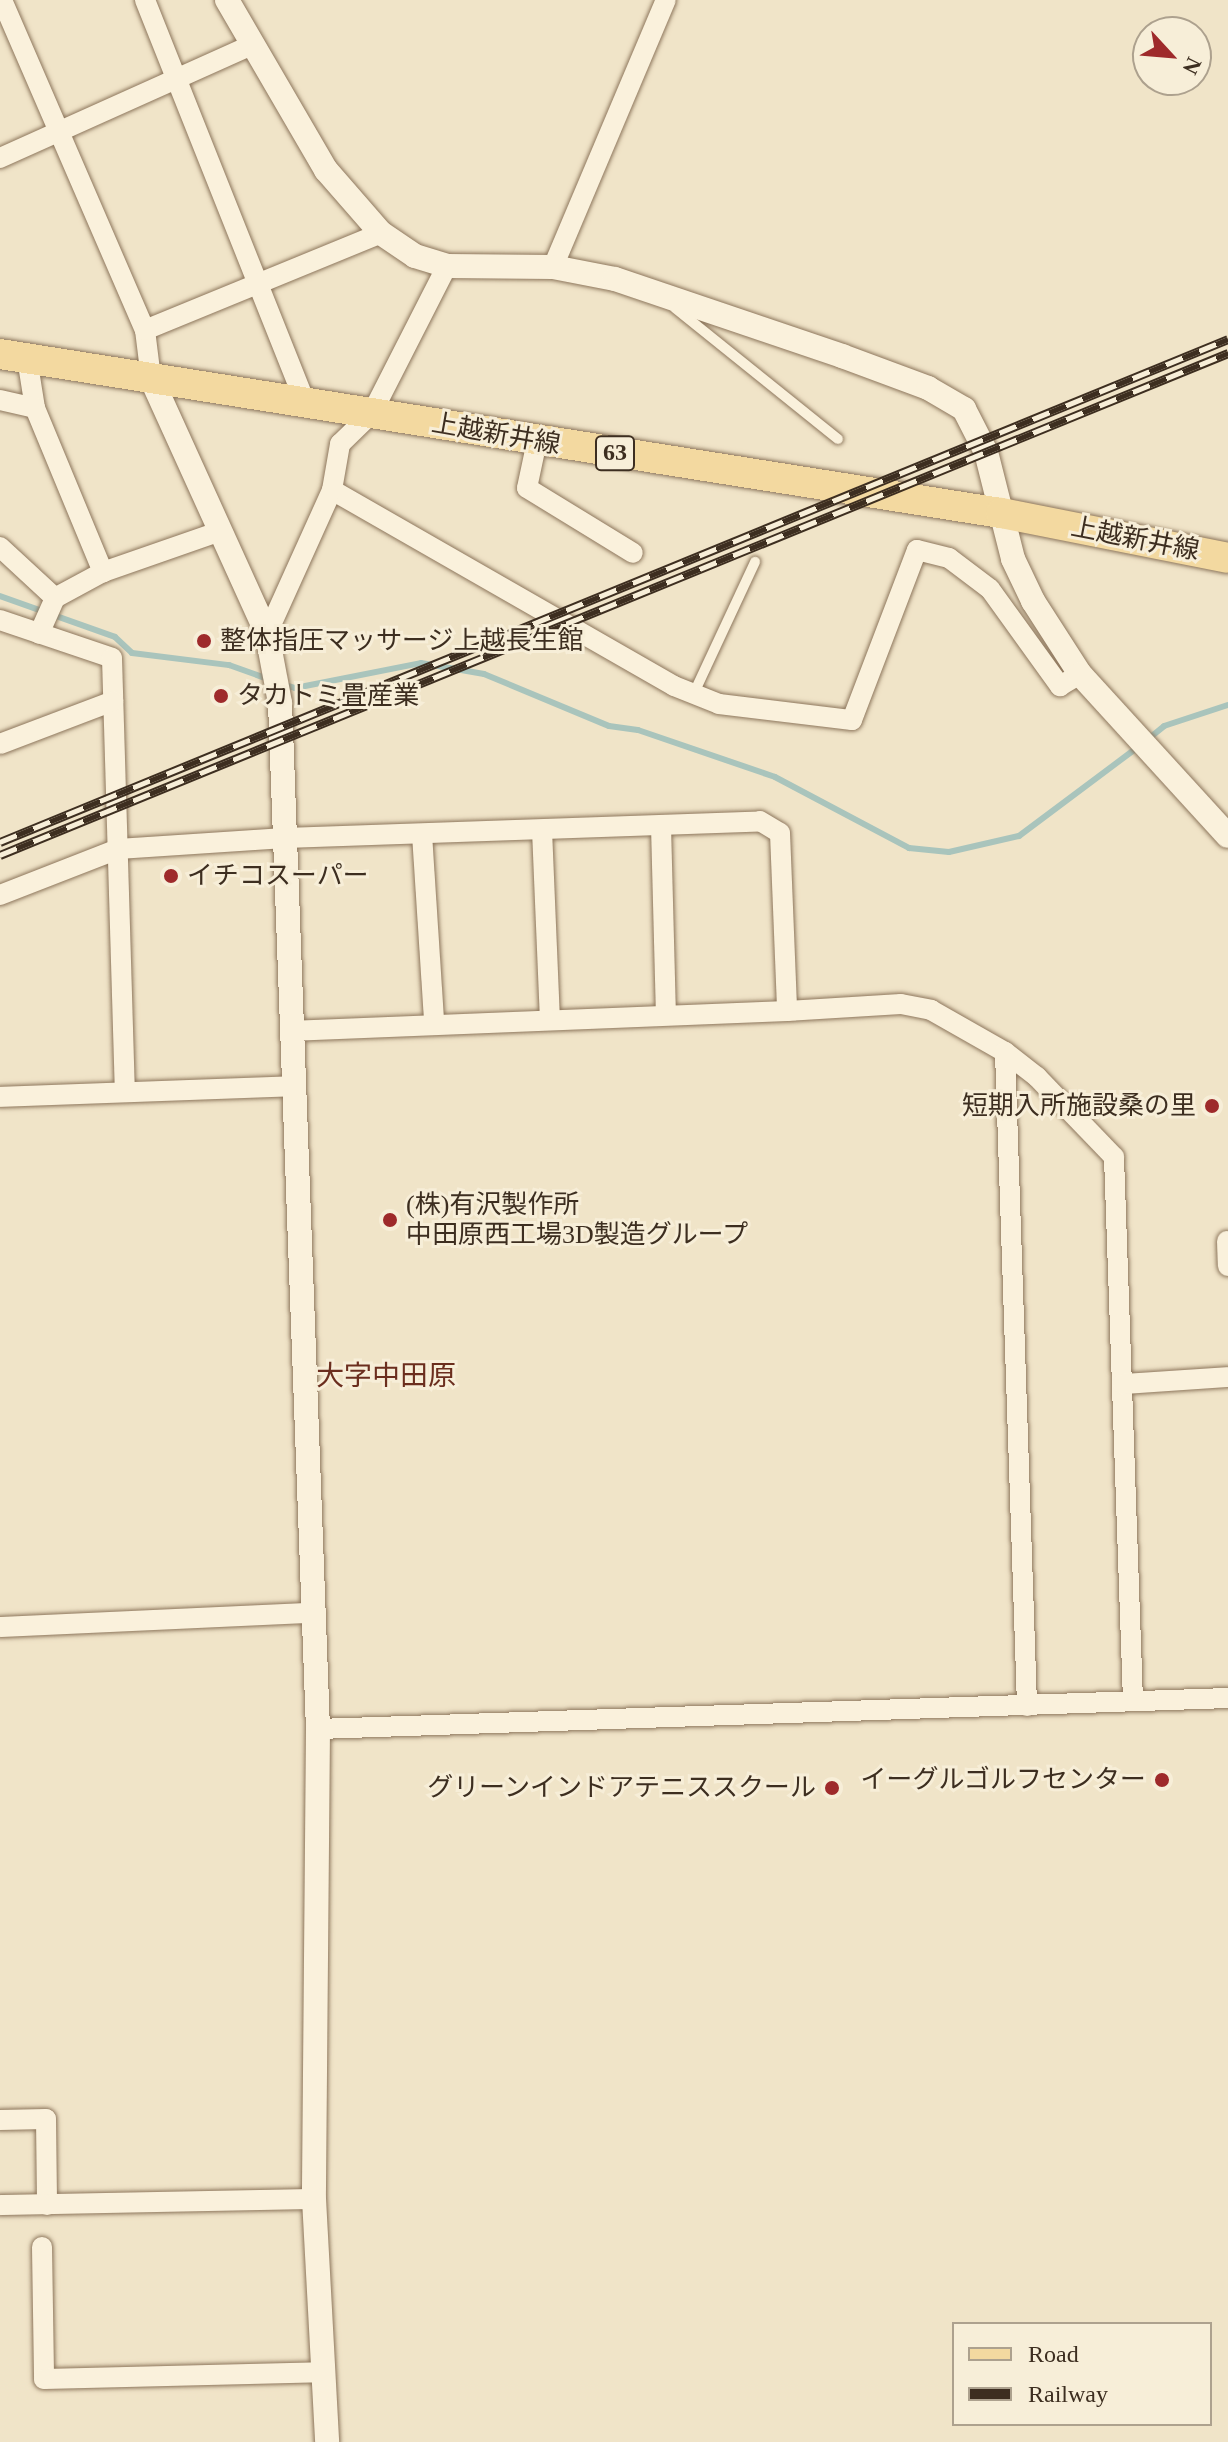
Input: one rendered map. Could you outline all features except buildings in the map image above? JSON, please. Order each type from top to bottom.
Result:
[{"type":"main road","name":"上越新井線","points":[[14,356],[1001,513],[1228,558]]},
{"type":"street","points":[[2,0],[61,128],[145,330],[151,378],[218,532],[267,634],[280,703],[295,1031],[318,1729],[314,2199],[327,2442]]},
{"type":"street","points":[[145,0],[261,283],[305,403]]},
{"type":"street","points":[[227,0],[326,170],[381,233],[415,256],[447,266],[553,267],[657,294],[928,388],[964,409],[986,452],[1013,559],[1033,601],[1080,674],[1228,836]]},
{"type":"street","points":[[553,267],[666,0]]},
{"type":"street","points":[[0,158],[174,77],[251,45]]},
{"type":"street","points":[[145,330],[381,233]]},
{"type":"street","points":[[267,634],[332,490],[340,444],[372,413],[447,266]]},
{"type":"street","points":[[14,356],[103,572]]},
{"type":"street","points":[[0,400],[35,408]]},
{"type":"street","points":[[537,441],[527,488],[633,553]]},
{"type":"street","points":[[332,490],[693,695],[719,704],[852,720],[917,550],[949,558],[990,589],[1060,686],[1080,674]]},
{"type":"street","points":[[42,628],[54,599],[103,572],[218,532]]},
{"type":"street","points":[[0,547],[54,599]]},
{"type":"street","points":[[0,620],[42,628],[112,658],[125,1090]]},
{"type":"street","points":[[0,744],[113,701]]},
{"type":"street","points":[[0,895],[118,849],[285,838],[760,821],[780,833],[787,1011]]},
{"type":"street","points":[[661,826],[666,1013]]},
{"type":"street","points":[[542,830],[550,1019]]},
{"type":"street","points":[[422,834],[434,1021]]},
{"type":"street","points":[[295,1031],[434,1021],[787,1011],[901,1004],[931,1010],[1005,1052],[1114,1157],[1133,1700]]},
{"type":"street","points":[[1005,1052],[1027,1706]]},
{"type":"street","points":[[0,1097],[296,1086]]},
{"type":"street","points":[[1227,1241],[1228,1266]]},
{"type":"street","points":[[1123,1384],[1228,1377]]},
{"type":"street","points":[[0,1627],[313,1613]]},
{"type":"street","points":[[318,1729],[1228,1698]]},
{"type":"street","points":[[0,2120],[46,2119],[47,2205]]},
{"type":"street","points":[[0,2205],[314,2199]]},
{"type":"street","points":[[42,2247],[44,2379],[321,2372]]},
{"type":"lane","points":[[657,294],[838,439]]},
{"type":"lane","points":[[693,695],[755,562]]},
{"type":"waterway","points":[[0,596],[115,637],[132,653],[229,665],[268,679]]},
{"type":"waterway","points":[[282,684],[295,688],[421,663],[484,674],[609,726],[638,730],[775,777],[909,848],[949,852],[1019,836],[1138,747]]},
{"type":"waterway","points":[[1147,740],[1164,726],[1228,705]]},
{"type":"railway","points":[[0,842],[1228,339]]},
{"type":"railway","points":[[0,855],[1228,353]]},
{"type":"place","name":"整体指圧マッサージ上越長生館","points":[[204,641]]},
{"type":"place","name":"タカトミ畳産業","points":[[221,696]]},
{"type":"place","name":"イチコスーパー","points":[[171,876]]},
{"type":"place","name":"短期入所施設桑の里","points":[[1212,1106]]},
{"type":"place","name":"(株)有沢製作所 中田原西工場3D製造グループ","points":[[390,1220]]},
{"type":"place","name":"イーグルゴルフセンター","points":[[1162,1780]]},
{"type":"place","name":"グリーンインドアテニススクール","points":[[832,1788]]},
{"type":"district","name":"大字中田原","points":[[386,1376]]}]
